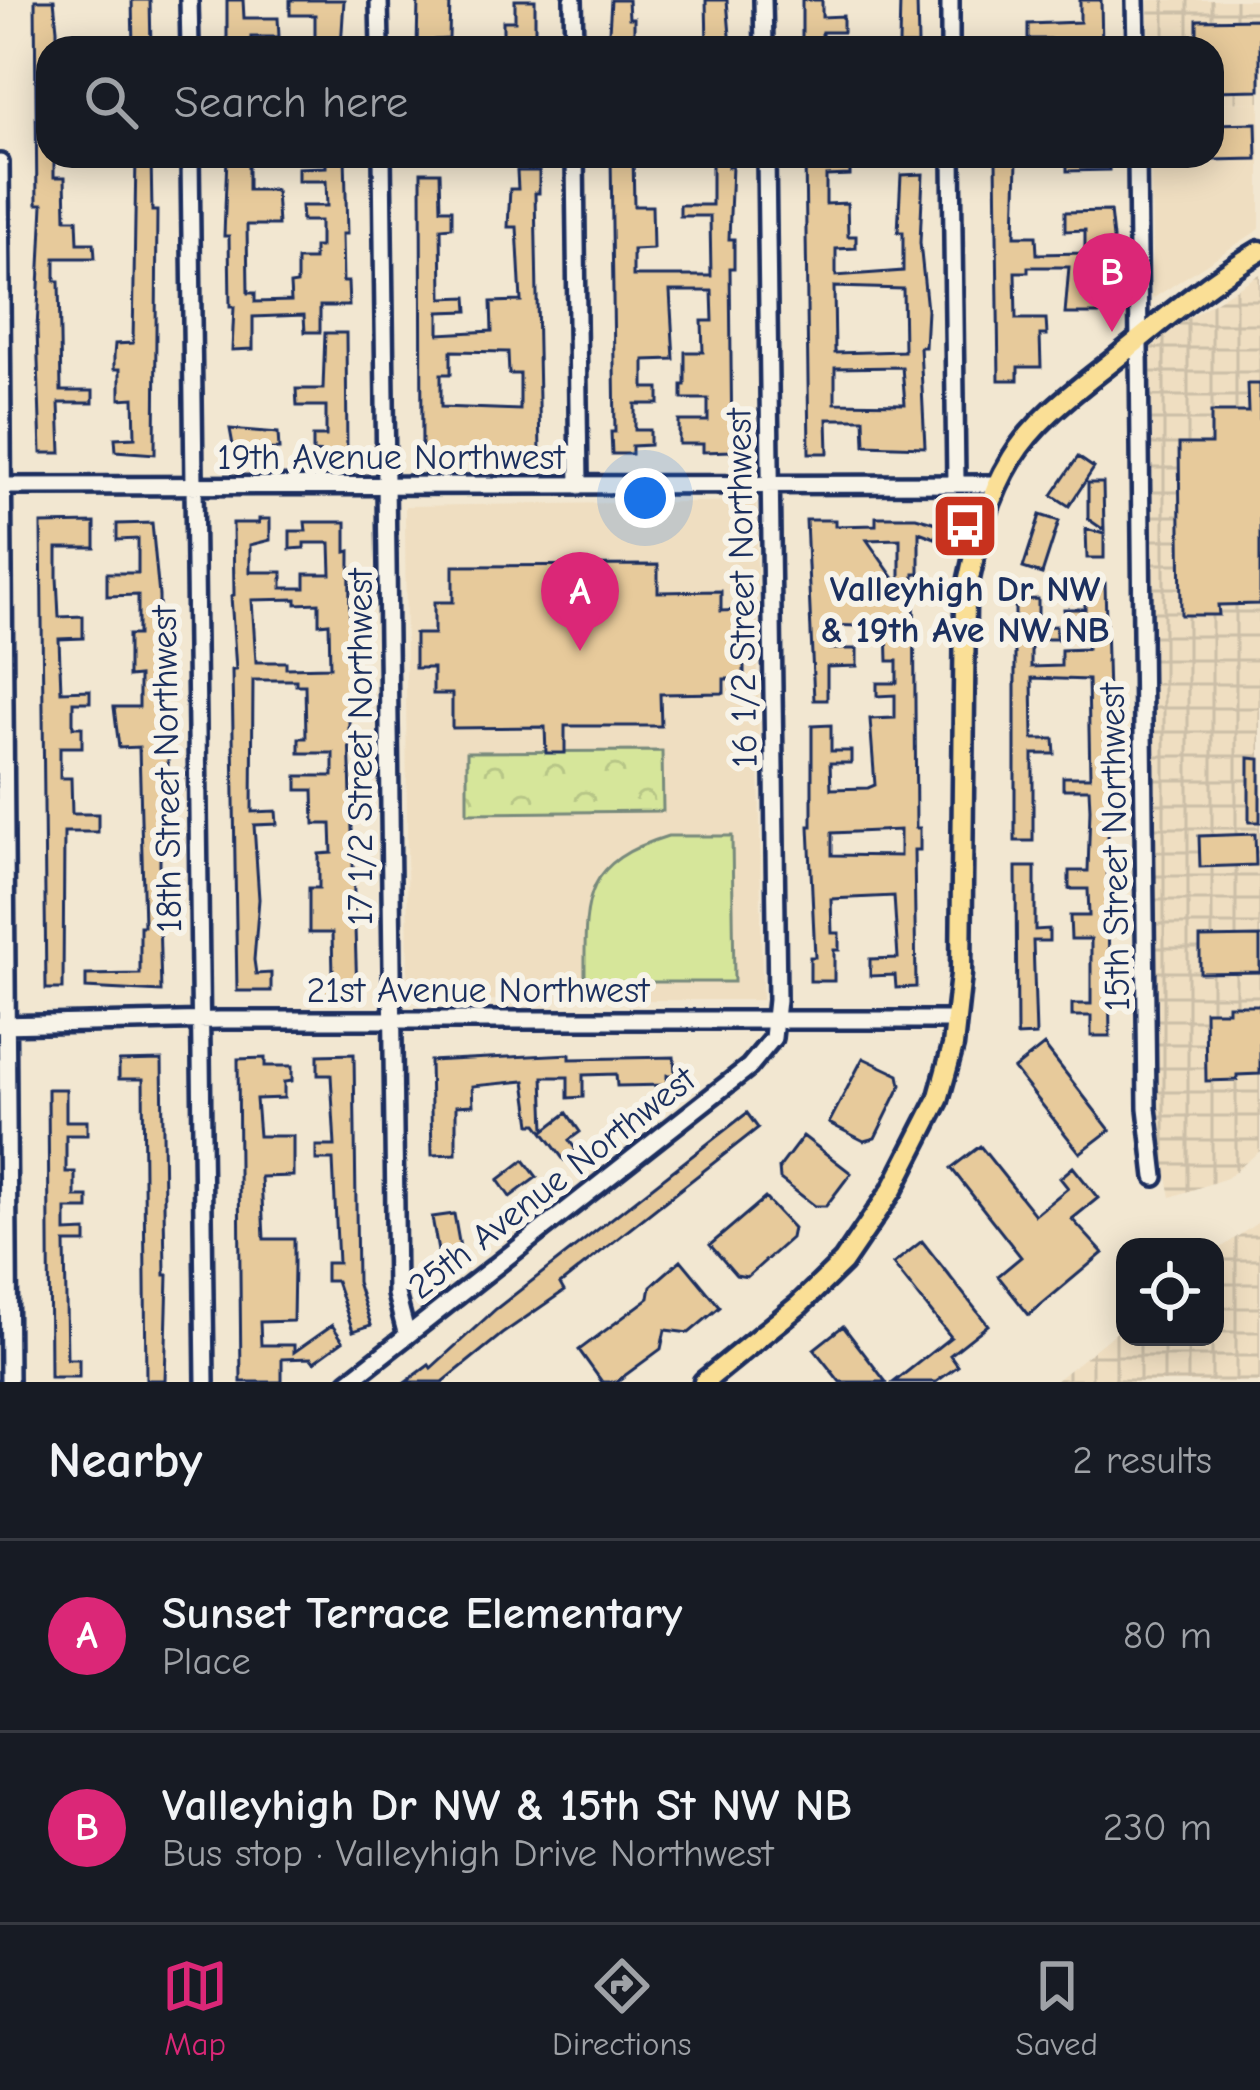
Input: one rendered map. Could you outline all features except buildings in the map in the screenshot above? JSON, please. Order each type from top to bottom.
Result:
[{"type":"main road","points":[[704,1382],[826,1279],[870,1226],[927,1127],[944,1078],[957,1020],[962,933],[965,598],[978,540],[998,484],[1018,448],[1042,420],[1140,338],[1260,251]]},
{"type":"street","points":[[189,0],[190,36]]},
{"type":"street","points":[[380,0],[380,36]]},
{"type":"street","points":[[573,0],[574,36]]},
{"type":"street","points":[[763,0],[764,36]]},
{"type":"street","points":[[950,0],[950,36]]},
{"type":"street","points":[[1135,0],[1136,36]]},
{"type":"street","points":[[0,163],[10,1382]]},
{"type":"street","name":"18th Street Northwest","points":[[190,168],[205,1382]]},
{"type":"street","name":"17 1/2 Street Northwest","points":[[382,168],[396,1294],[407,1336]]},
{"type":"street","points":[[575,168],[579,486]]},
{"type":"street","name":"16 1/2 Street Northwest","points":[[766,168],[777,1020]]},
{"type":"street","points":[[952,168],[956,482]]},
{"type":"street","name":"15th Street Northwest","points":[[1137,168],[1148,1108],[1155,1177]]},
{"type":"street","name":"19th Avenue Northwest","points":[[2,486],[998,484]]},
{"type":"street","name":"21st Avenue Northwest","points":[[4,1025],[201,1020],[957,1020]]},
{"type":"street","name":"25th Avenue Northwest","points":[[348,1382],[749,1067],[773,1039],[777,1020]]},
{"type":"shaded area","points":[[1148,0],[1260,0],[1260,102],[1224,103],[1224,36],[1149,36]]},
{"type":"shaded area","points":[[1260,102],[1260,229],[1152,299],[1151,168],[1224,168],[1224,103]]},
{"type":"shaded area","points":[[1260,274],[1260,1151],[1227,1178],[1171,1197],[1157,1126],[1151,341]]},
{"type":"shaded area","points":[[756,501],[762,1000],[408,1000],[405,506]]},
{"type":"shaded area","points":[[1260,1221],[1260,1382],[1054,1382],[1116,1332],[1116,1346],[1224,1346],[1224,1246]]},
{"type":"green space","points":[[662,751],[663,811],[467,813],[467,752]]},
{"type":"green space","points":[[668,836],[732,836],[734,982],[585,982],[588,907],[603,873],[639,847]]},
{"type":"place","name":"Valleyhigh Dr NW & 15th St NW NB","points":[[1112,332]]},
{"type":"place","name":"Valleyhigh Dr NW & 19th Ave NW NB","points":[[965,526]]},
{"type":"place","name":"Sunset Terrace Elementary","points":[[580,651]]}]
